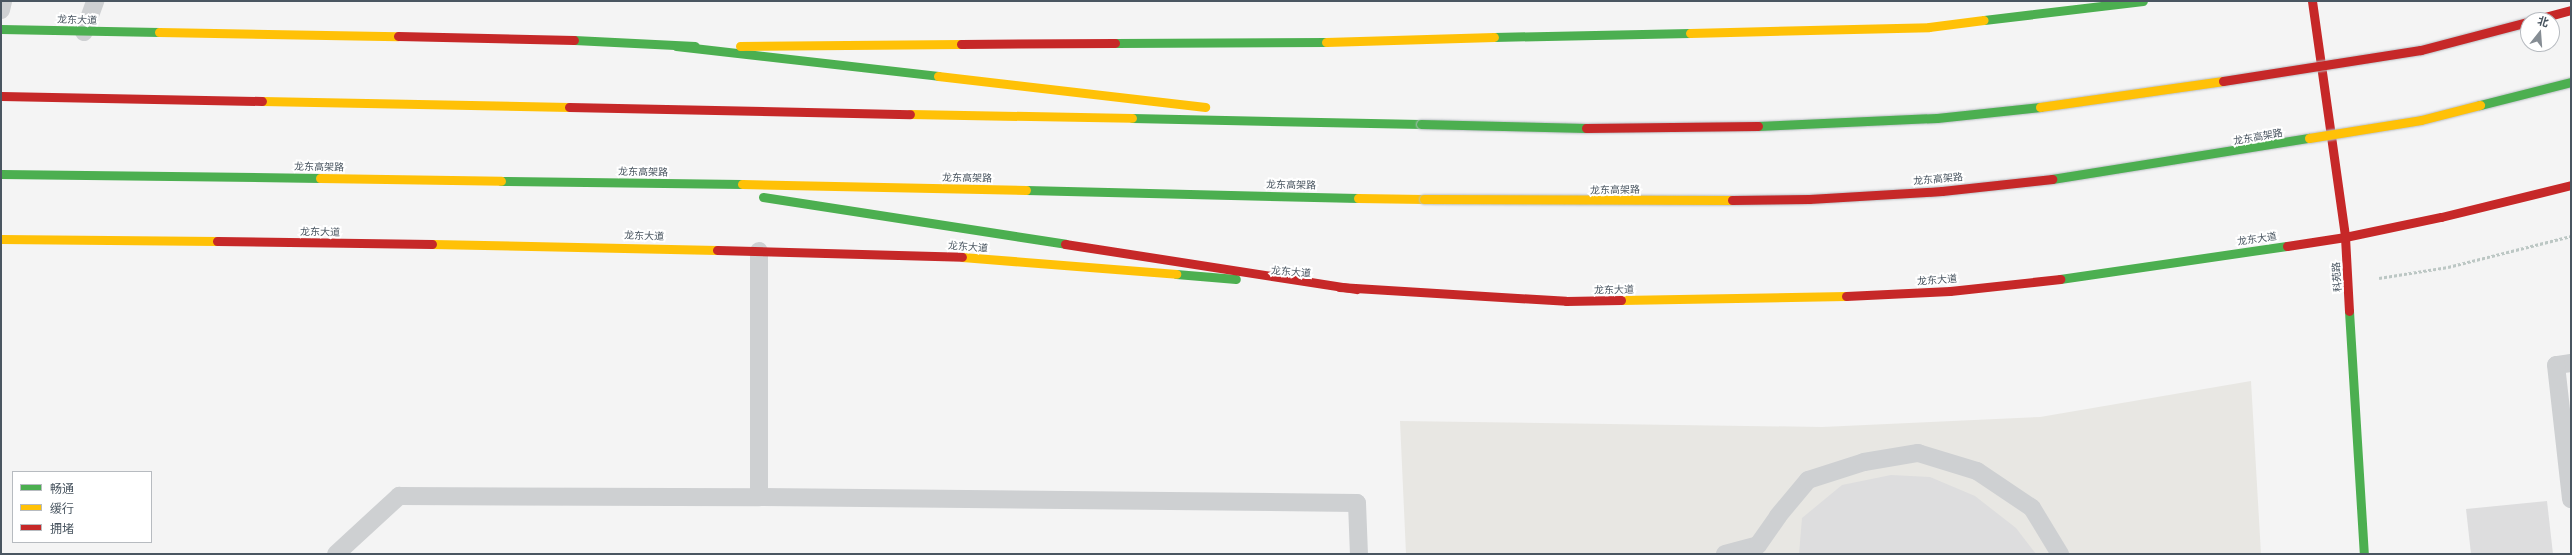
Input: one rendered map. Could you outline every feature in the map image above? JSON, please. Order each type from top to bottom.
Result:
[{"type":"main road","name":"龙东大道","points":[[1,29],[84,32],[562,39],[676,46],[1307,42],[1922,27],[2143,1]]},
{"type":"main road","name":"科苑路","points":[[2312,1],[2345,237],[2349,283],[2364,554]]},
{"type":"main road","points":[[2560,13],[2571,10]]},
{"type":"main road","points":[[1,96],[1337,122],[1562,128],[1800,126],[1937,118],[2071,103],[2340,64],[2421,50],[2520,24]]},
{"type":"main road","points":[[676,46],[1337,122]]},
{"type":"main road","name":"龙东高架路","points":[[1,174],[677,183],[1566,201],[1809,199],[1942,191],[2093,173],[2421,120],[2571,82]]},
{"type":"main road","points":[[677,183],[1357,288]]},
{"type":"main road","name":"龙东大道","points":[[1,239],[607,246],[957,257],[1357,288],[1566,301],[1820,298],[1950,291],[2083,276],[2345,237],[2441,217],[2571,185]]},
{"type":"lane","points":[[1,10],[3,1]]},
{"type":"lane","points":[[84,32],[94,1]]},
{"type":"lane","points":[[759,251],[759,497]]},
{"type":"lane","points":[[2571,363],[2556,364],[2571,499]]},
{"type":"lane","points":[[1725,554],[1758,545],[1778,516],[1808,480],[1864,462],[1918,453],[1977,472],[2032,508],[2060,554]]},
{"type":"lane","points":[[336,554],[399,496],[759,497],[1357,503],[1359,554]]},
{"type":"path","points":[[2349,283],[2448,267],[2571,236]]},
{"type":"shaded area","points":[[2251,381],[2261,554],[1406,554],[1400,421],[1822,427],[2040,417]]},
{"type":"building","points":[[1891,475],[1930,477],[1975,496],[2016,528],[2036,554],[1799,554],[1802,518],[1842,485]]},
{"type":"building","points":[[2547,501],[2553,554],[2471,554],[2466,509]]},
{"type":"traffic: fast","points":[[1984,20],[2143,1]]},
{"type":"traffic: fast","points":[[1,29],[159,32]]},
{"type":"traffic: fast","points":[[1494,37],[1690,33]]},
{"type":"traffic: fast","points":[[574,40],[695,46]]},
{"type":"traffic: fast","points":[[1115,43],[1326,42]]},
{"type":"traffic: fast","points":[[676,46],[938,76]]},
{"type":"traffic: fast","points":[[2480,105],[2571,82]]},
{"type":"traffic: fast","points":[[1758,126],[1937,118],[2040,107]]},
{"type":"traffic: fast","points":[[1132,118],[1421,124]]},
{"type":"traffic: fast","points":[[1421,124],[1586,128]]},
{"type":"traffic: fast","points":[[2052,179],[2309,138]]},
{"type":"traffic: fast","points":[[1,174],[320,178]]},
{"type":"traffic: fast","points":[[501,181],[742,184]]},
{"type":"traffic: fast","points":[[1026,190],[1358,198]]},
{"type":"traffic: fast","points":[[763,197],[1065,244]]},
{"type":"traffic: fast","points":[[2060,279],[2287,246]]},
{"type":"traffic: fast","points":[[1176,274],[1236,279]]},
{"type":"traffic: fast","points":[[2349,311],[2364,554]]},
{"type":"traffic: slow","points":[[1690,33],[1929,27],[1984,20]]},
{"type":"traffic: slow","points":[[159,32],[398,36]]},
{"type":"traffic: slow","points":[[1326,42],[1494,37]]},
{"type":"traffic: slow","points":[[740,46],[961,44]]},
{"type":"traffic: slow","points":[[938,76],[1205,107]]},
{"type":"traffic: slow","points":[[2040,107],[2223,81]]},
{"type":"traffic: slow","points":[[262,101],[569,107]]},
{"type":"traffic: slow","points":[[2309,138],[2421,120],[2480,105]]},
{"type":"traffic: slow","points":[[910,114],[1132,118]]},
{"type":"traffic: slow","points":[[320,178],[501,181]]},
{"type":"traffic: slow","points":[[742,184],[1026,190]]},
{"type":"traffic: slow","points":[[1358,198],[1424,199]]},
{"type":"traffic: slow","points":[[1424,199],[1732,200]]},
{"type":"traffic: slow","points":[[1,239],[217,241]]},
{"type":"traffic: slow","points":[[432,244],[717,250]]},
{"type":"traffic: slow","points":[[962,257],[1176,274]]},
{"type":"traffic: slow","points":[[1621,300],[1846,296]]},
{"type":"traffic: jam","points":[[2312,1],[2345,237],[2349,311]]},
{"type":"traffic: jam","points":[[2560,13],[2571,10]]},
{"type":"traffic: jam","points":[[2223,81],[2421,50],[2520,24]]},
{"type":"traffic: jam","points":[[398,36],[574,40]]},
{"type":"traffic: jam","points":[[961,44],[1115,43]]},
{"type":"traffic: jam","points":[[1,96],[262,101]]},
{"type":"traffic: jam","points":[[569,107],[910,114]]},
{"type":"traffic: jam","points":[[1586,128],[1758,126]]},
{"type":"traffic: jam","points":[[1732,200],[1809,199],[1942,191],[2052,179]]},
{"type":"traffic: jam","points":[[2287,246],[2345,237],[2441,217],[2571,185]]},
{"type":"traffic: jam","points":[[217,241],[432,244]]},
{"type":"traffic: jam","points":[[1065,244],[1357,289]]},
{"type":"traffic: jam","points":[[717,250],[962,257]]},
{"type":"traffic: jam","points":[[1846,296],[1950,291],[2060,279]]},
{"type":"traffic: jam","points":[[1339,287],[1566,301],[1621,300]]}]
